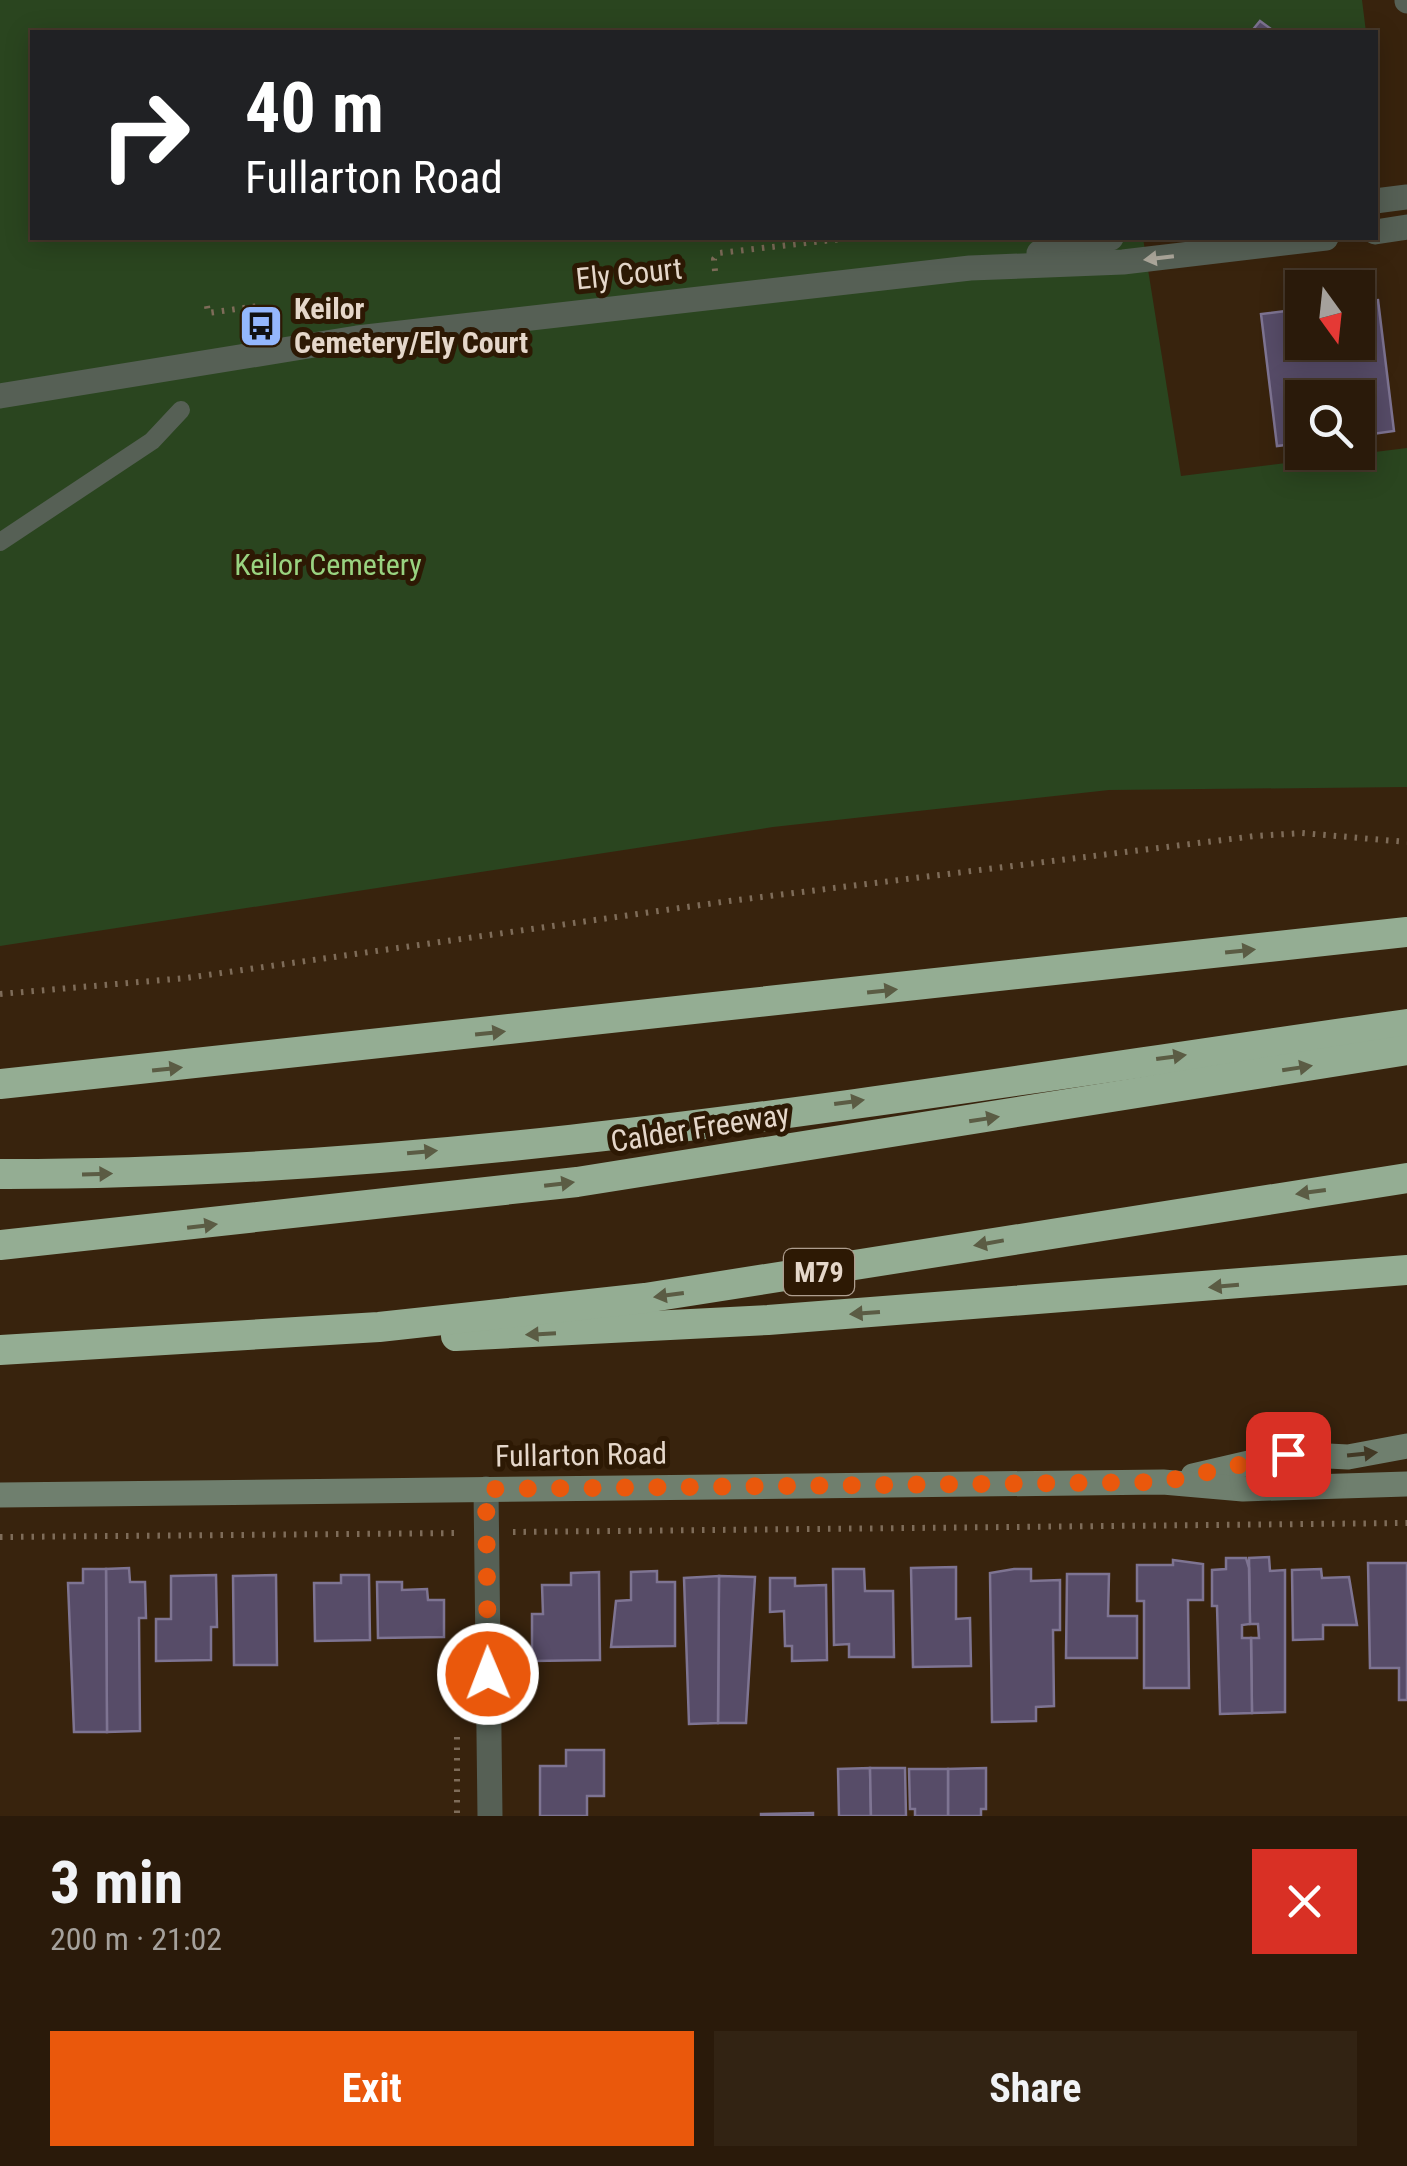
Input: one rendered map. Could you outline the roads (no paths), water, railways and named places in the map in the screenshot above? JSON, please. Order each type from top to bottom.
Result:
[{"type":"highway","points":[[0,1084],[1407,932]]},
{"type":"highway","points":[[0,1174],[191,1170],[586,1136],[1407,1024]]},
{"type":"highway","name":"Calder Freeway","points":[[0,1245],[577,1182],[1407,1050]]},
{"type":"highway","name":"M79","points":[[0,1351],[228,1337],[645,1298],[1407,1178]]},
{"type":"highway","points":[[228,1337],[535,1334],[1407,1270]]},
{"type":"main road","name":"Fullarton Road","points":[[1163,1482],[1288,1454],[1348,1456],[1407,1446]]},
{"type":"main road","name":"Fullarton Road","points":[[0,1495],[1163,1482],[1243,1489],[1407,1484]]},
{"type":"street","points":[[1378,201],[1407,197]]},
{"type":"street","points":[[1378,232],[1407,228]]},
{"type":"street","name":"Ely Court","points":[[970,268],[1102,240]]},
{"type":"street","name":"Ely Court","points":[[0,396],[230,355],[970,268],[1123,262],[1309,240]]},
{"type":"street","points":[[486,1489],[490,1816]]},
{"type":"lane","points":[[0,542],[152,441],[181,410]]},
{"type":"place","name":"Keilor Cemetery/Ely Court","points":[[261,326]]},
{"type":"park label","name":"Keilor Cemetery","points":[[328,565]]}]
